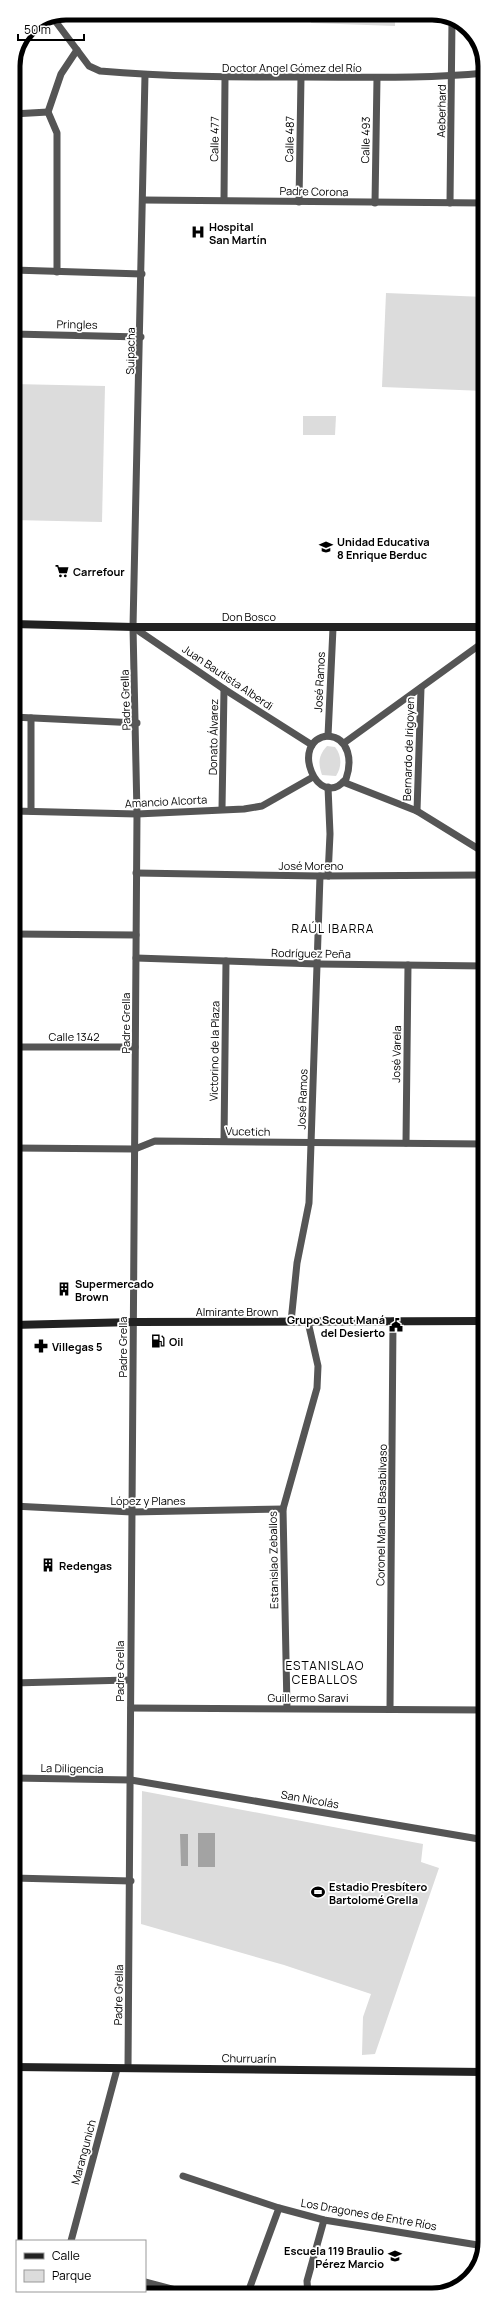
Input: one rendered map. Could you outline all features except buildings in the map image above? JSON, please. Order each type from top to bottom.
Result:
[{"type":"main road","name":"Don Bosco","points":[[20,624],[133,627],[478,627]]},
{"type":"main road","name":"Almirante Brown","points":[[20,1325],[134,1322],[478,1321]]},
{"type":"main road","name":"Churruarín","points":[[20,2067],[478,2072]]},
{"type":"street","points":[[56,21],[78,50],[61,74],[48,112],[57,133],[57,272]]},
{"type":"street","name":"Aeberhard","points":[[450,203],[453,76],[452,24]]},
{"type":"street","name":"Doctor Angel Gómez del Río","points":[[78,50],[89,66],[100,71],[146,75],[225,78],[377,78],[453,76],[478,74]]},
{"type":"street","name":"Suipacha","points":[[133,627],[146,75]]},
{"type":"street","name":"Calle 487","points":[[299,202],[301,77]]},
{"type":"street","name":"Calle 477","points":[[224,200],[225,78]]},
{"type":"street","name":"Calle 493","points":[[375,203],[377,78]]},
{"type":"street","points":[[20,114],[48,112]]},
{"type":"street","name":"Padre Corona","points":[[143,200],[478,203]]},
{"type":"street","points":[[20,270],[142,274]]},
{"type":"street","name":"Pringles","points":[[20,334],[141,337]]},
{"type":"street","name":"Juan Bautista Alberdi","points":[[133,627],[224,689],[312,745]]},
{"type":"street","name":"Padre Grella","points":[[128,2068],[131,1881],[131,1708],[129,1680],[134,1322],[137,814],[137,723],[133,627]]},
{"type":"street","name":"José Ramos","points":[[328,736],[333,628]]},
{"type":"street","points":[[344,743],[478,646]]},
{"type":"street","name":"Bernardo de Irigoyen","points":[[418,811],[421,688]]},
{"type":"street","name":"Donato Álvarez","points":[[222,809],[224,689]]},
{"type":"street","points":[[20,717],[137,723]]},
{"type":"street","points":[[31,718],[31,811]]},
{"type":"street","points":[[328,736],[344,743],[349,759],[348,774],[343,782],[328,787],[318,783],[312,777],[309,756],[312,745],[318,739],[328,736]]},
{"type":"street","name":"Amancio Alcorta","points":[[20,811],[137,814],[244,809],[262,806],[312,777]]},
{"type":"street","points":[[343,782],[418,811],[478,849]]},
{"type":"street","points":[[328,787],[330,834],[328,876]]},
{"type":"street","name":"José Moreno","points":[[136,873],[320,876],[478,875]]},
{"type":"street","name":"José Ramos","points":[[291,1322],[297,1263],[309,1203],[320,876]]},
{"type":"street","points":[[20,934],[136,935]]},
{"type":"street","name":"Rodríguez Peña","points":[[136,958],[318,964],[478,966]]},
{"type":"street","name":"Victorino de la Plaza","points":[[224,1141],[226,961]]},
{"type":"street","name":"José Varela","points":[[406,1143],[408,965]]},
{"type":"street","name":"Calle 1342","points":[[20,1047],[135,1047]]},
{"type":"street","name":"Vucetich","points":[[20,1148],[135,1149],[155,1141],[478,1144]]},
{"type":"street","name":"Coronel Manuel Basabilvaso","points":[[390,1709],[393,1320]]},
{"type":"street","name":"Estanislao Zeballos","points":[[286,1708],[283,1508],[317,1388],[318,1366],[308,1322]]},
{"type":"street","name":"López y Planes","points":[[20,1506],[132,1512],[283,1508]]},
{"type":"street","points":[[20,1683],[129,1680]]},
{"type":"street","name":"Guillermo Saravi","points":[[131,1708],[478,1710]]},
{"type":"street","name":"La Diligencia","points":[[20,1778],[131,1780]]},
{"type":"street","name":"San Nicolás","points":[[131,1780],[478,1839]]},
{"type":"street","points":[[20,1878],[131,1881]]},
{"type":"street","name":"Marangunich","points":[[71,2240],[117,2069]]},
{"type":"street","name":"Los Dragones de Entre Ríos","points":[[183,2176],[279,2208],[324,2220],[478,2245]]},
{"type":"street","points":[[249,2288],[279,2208]]},
{"type":"street","points":[[308,2288],[307,2282],[324,2220]]},
{"type":"street","points":[[146,2282],[168,2288]]},
{"type":"green space","points":[[311,20],[395,20],[395,26],[311,23]]},
{"type":"green space","points":[[386,293],[478,297],[478,391],[382,387]]},
{"type":"green space","points":[[20,384],[105,386],[102,522],[20,520]]},
{"type":"green space","points":[[303,416],[336,416],[335,435],[303,435]]},
{"type":"green space","points":[[327,746],[335,747],[339,754],[340,765],[336,776],[322,775],[319,763],[320,756]]},
{"type":"green space","points":[[142,1791],[423,1844],[421,1862],[439,1868],[375,2054],[362,2055],[363,2017],[371,1994],[284,1965],[141,1924]]},
{"type":"shaded area","points":[[198,1833],[215,1833],[215,1867],[198,1867]]},
{"type":"shaded area","points":[[180,1834],[188,1834],[188,1866],[181,1866]]},
{"type":"place","name":"Hospital San Martín","points":[[198,232]]},
{"type":"place","name":"Unidad Educativa 8 Enrique Berduc","points":[[326,547]]},
{"type":"place","name":"Carrefour","points":[[62,571]]},
{"type":"place","name":"Supermercado Brown","points":[[64,1289]]},
{"type":"place","name":"Grupo Scout Maná del Desierto","points":[[396,1325]]},
{"type":"place","name":"Oil","points":[[158,1341]]},
{"type":"place","name":"Villegas 5","points":[[41,1346]]},
{"type":"place","name":"Redengas","points":[[48,1565]]},
{"type":"place","name":"Estadio Presbítero Bartolomé Grella","points":[[318,1892]]},
{"type":"place","name":"Escuela 119 Braulio Pérez Marcio","points":[[395,2256]]},
{"type":"district","name":"RAÚL IBARRA","points":[[333,928]]},
{"type":"district","name":"ESTANISLAO CEBALLOS","points":[[325,1672]]}]
